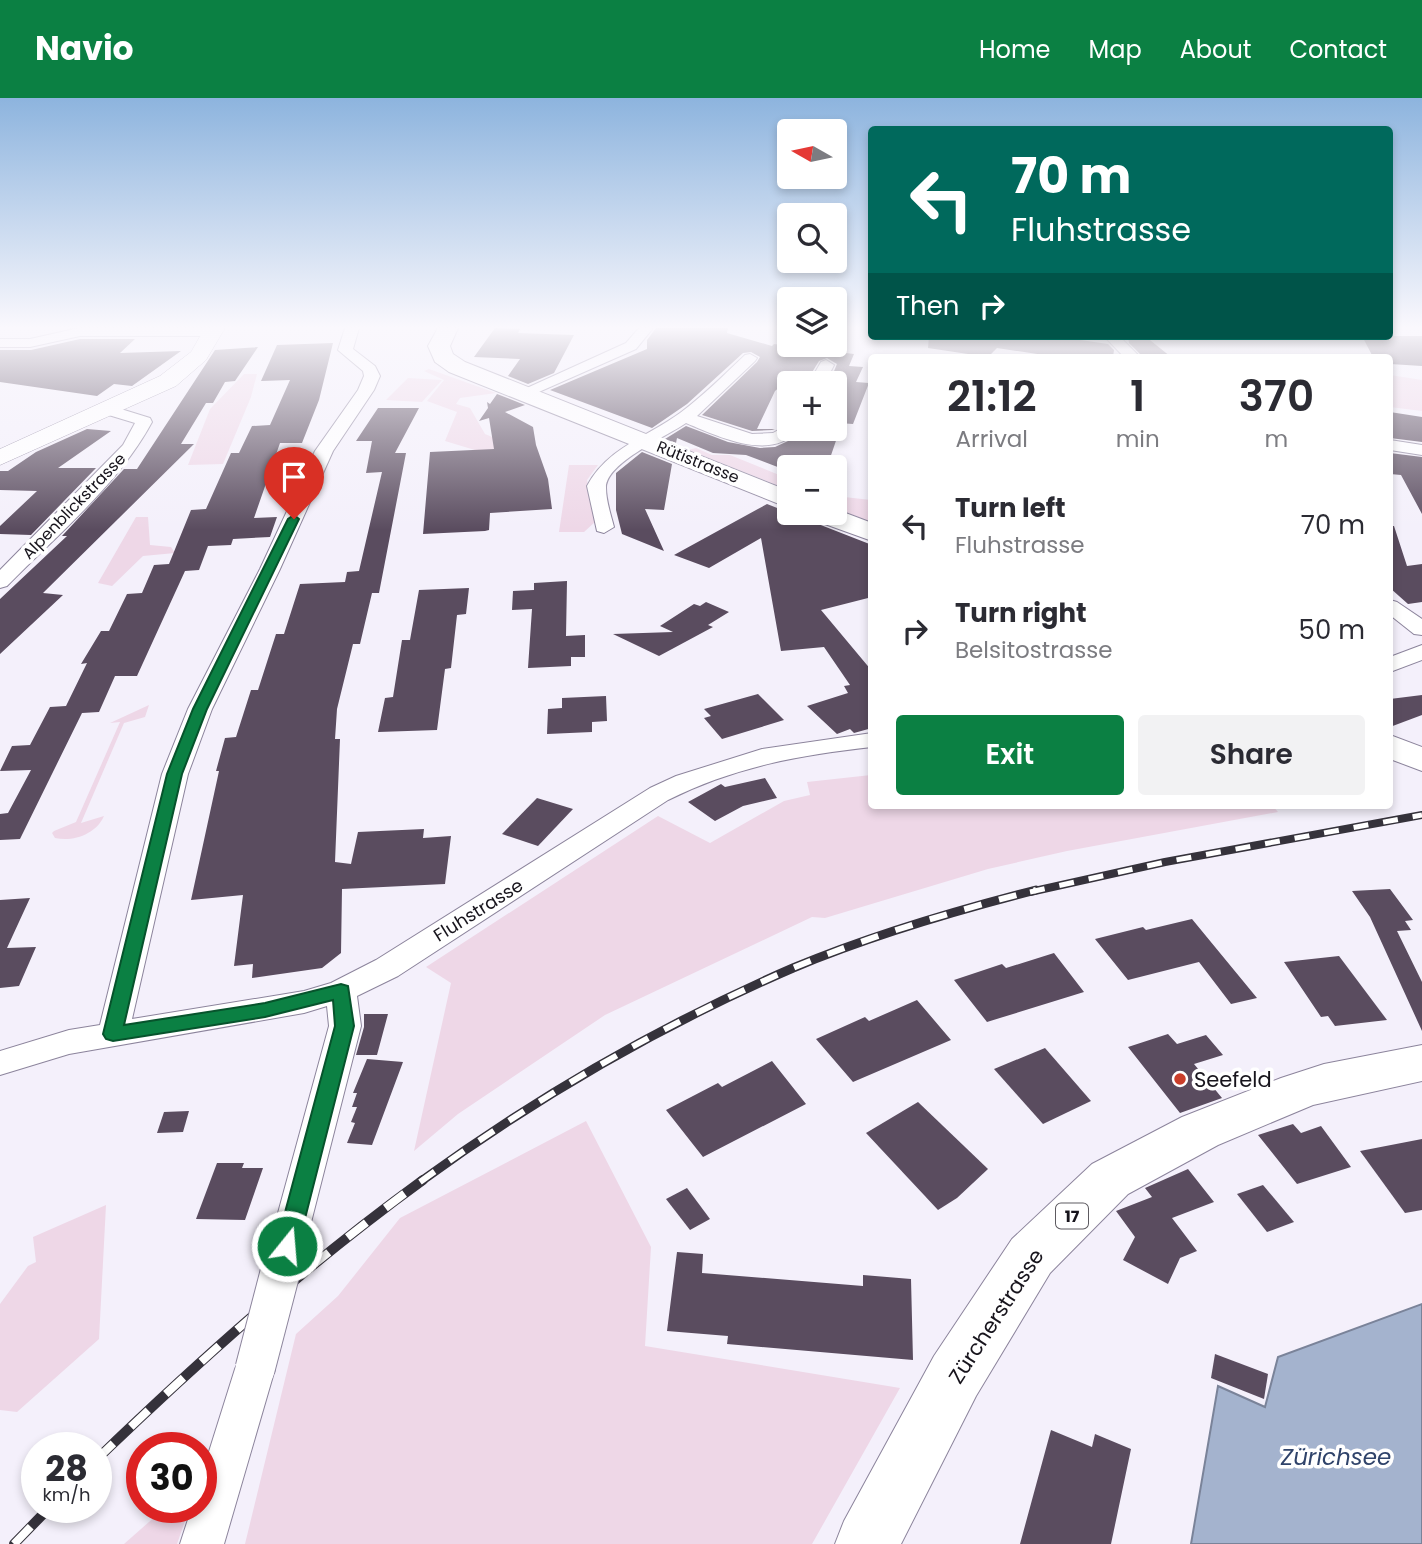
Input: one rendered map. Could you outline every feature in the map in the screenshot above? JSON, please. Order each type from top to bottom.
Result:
[{"type":"main road","name":"Rütistrasse","points":[[532,395],[777,494]]},
{"type":"main road","points":[[847,523],[868,531]]},
{"type":"main road","points":[[1393,747],[1422,760]]},
{"type":"main road","name":"Zürcherstrasse","points":[[867,1544],[955,1376],[1031,1256],[1110,1180],[1200,1131],[1298,1091],[1422,1063]]},
{"type":"street","points":[[0,458],[138,395]]},
{"type":"street","points":[[113,1034],[175,774],[200,709],[276,558],[324,451],[362,395]]},
{"type":"street","points":[[604,527],[597,482],[618,456],[647,442],[685,417],[711,395]]},
{"type":"street","name":"Alpenblickstrasse","points":[[0,582],[82,501],[130,447],[141,430],[144,422],[141,419],[108,410]]},
{"type":"street","points":[[685,417],[752,439],[777,436]]},
{"type":"street","points":[[1393,445],[1422,450]]},
{"type":"street","points":[[1393,608],[1422,629]]},
{"type":"street","points":[[1393,664],[1422,652]]},
{"type":"street","name":"Fluhstrasse","points":[[0,1063],[69,1042],[265,1010],[341,991],[387,968],[659,794],[687,779],[761,754],[868,741]]},
{"type":"street","points":[[202,1544],[255,1369],[345,1026],[341,991]]},
{"type":"shaded area","points":[[223,395],[251,395],[223,464],[188,465],[210,409]]},
{"type":"shaded area","points":[[391,395],[428,395],[422,402],[386,400]]},
{"type":"shaded area","points":[[431,395],[478,395],[460,398],[456,404],[470,408],[485,434],[519,448],[498,457],[445,441],[457,412],[427,401]]},
{"type":"shaded area","points":[[1393,395],[1422,395],[1422,411],[1393,407]]},
{"type":"shaded area","points":[[696,448],[712,455],[730,455],[777,474],[777,485],[688,450]]},
{"type":"shaded area","points":[[569,465],[598,465],[587,480],[596,521],[584,532],[559,532]]},
{"type":"shaded area","points":[[847,497],[868,500],[868,521],[847,513]]},
{"type":"shaded area","points":[[136,517],[148,517],[150,545],[171,547],[175,553],[143,556],[112,586],[98,583]]},
{"type":"shaded area","points":[[149,705],[145,717],[124,723],[81,823],[104,816],[96,828],[77,838],[55,838],[52,833],[54,831],[76,822],[120,722],[110,723]]},
{"type":"shaded area","points":[[868,775],[868,809],[1275,809],[1278,812],[1067,851],[988,869],[825,918],[812,917],[605,1015],[458,1114],[414,1151],[451,983],[426,967],[658,816],[710,843],[784,801],[810,795],[807,782]]},
{"type":"shaded area","points":[[586,1121],[651,1247],[645,1346],[900,1388],[812,1544],[245,1544],[296,1334],[338,1296],[400,1218]]},
{"type":"shaded area","points":[[106,1205],[99,1339],[17,1412],[0,1410],[0,1304],[28,1266],[36,1262],[33,1237]]},
{"type":"shaded area","points":[[148,1523],[184,1523],[177,1544],[124,1544]]},
{"type":"water","name":"Zürichsee","points":[[1422,1304],[1422,1544],[1191,1544],[1218,1386],[1265,1407],[1278,1357]]},
{"type":"building","points":[[185,395],[217,395],[213,403],[206,403],[181,444],[194,444],[43,593],[63,595],[0,654],[0,599],[67,536],[62,536],[124,469],[137,469]]},
{"type":"building","points":[[283,395],[320,395],[302,443],[280,443],[254,518],[277,517],[270,537],[233,539],[231,545],[208,546],[199,570],[185,571],[137,676],[115,676],[99,712],[82,713],[20,839],[0,840],[0,814],[8,813],[31,770],[0,771],[12,746],[30,745],[50,707],[66,706],[87,663],[81,664],[101,631],[109,631],[127,594],[142,593],[154,565],[169,564],[191,510],[206,509],[231,453],[239,453],[252,426],[270,425]]},
{"type":"building","points":[[496,395],[501,395],[525,405],[505,412],[533,427],[536,445],[548,479],[552,509],[490,513],[489,530],[485,531],[423,534],[430,452],[494,449],[489,418],[479,421],[488,408],[487,402],[490,404]]},
{"type":"building","points":[[565,395],[696,395],[652,428]]},
{"type":"building","points":[[722,395],[773,395],[757,429],[775,429],[752,431],[702,415]]},
{"type":"building","points":[[847,395],[864,395],[853,424],[847,424]]},
{"type":"building","points":[[378,408],[419,408],[395,453],[406,453],[379,593],[372,593],[360,644],[353,644],[337,709],[335,739],[340,739],[335,862],[351,864],[358,832],[424,829],[423,838],[451,836],[445,884],[342,889],[341,953],[322,968],[252,978],[253,964],[234,966],[243,895],[191,900],[219,771],[216,771],[225,738],[236,737],[251,690],[258,690],[276,634],[284,634],[300,584],[345,582],[347,572],[359,571],[382,472],[366,473],[372,441],[356,441]]},
{"type":"building","points":[[1393,412],[1422,417],[1422,442],[1393,438]]},
{"type":"building","points":[[686,426],[728,442],[760,448],[775,447],[788,441],[836,441],[831,455],[777,455],[777,467],[746,455],[713,453],[677,438],[676,443],[665,439]]},
{"type":"building","points":[[87,429],[111,431],[58,468],[96,468],[31,535],[0,534],[0,526],[37,491],[0,490],[0,471],[8,471],[36,452]]},
{"type":"building","points":[[642,452],[672,464],[664,510],[645,509],[664,551],[622,534],[616,510],[616,473]]},
{"type":"building","points":[[1393,453],[1422,457],[1422,514],[1401,475],[1393,474]]},
{"type":"building","points":[[767,504],[777,508],[777,525],[821,525],[868,543],[868,598],[821,610],[868,666],[868,729],[854,733],[850,729],[837,734],[807,706],[848,693],[844,686],[850,685],[824,647],[781,651],[761,538],[709,568],[674,555]]},
{"type":"building","points":[[1393,526],[1407,566],[1422,564],[1422,602],[1408,604],[1393,591]]},
{"type":"building","points":[[567,581],[566,636],[585,635],[585,657],[571,657],[571,666],[528,668],[532,609],[512,610],[513,591],[534,590],[534,583]]},
{"type":"building","points":[[469,588],[466,614],[457,615],[451,668],[445,669],[437,730],[378,732],[385,698],[393,697],[402,640],[410,640],[419,590]]},
{"type":"building","points":[[706,602],[729,612],[708,625],[713,627],[659,656],[613,634],[673,632],[660,626],[694,604],[700,606]]},
{"type":"building","points":[[758,694],[784,720],[722,739],[704,718],[711,716],[704,709]]},
{"type":"building","points":[[1422,695],[1422,715],[1393,726],[1393,699]]},
{"type":"building","points":[[606,696],[607,721],[592,722],[592,732],[547,734],[548,709],[562,708],[562,698]]},
{"type":"building","points":[[765,778],[777,798],[743,806],[715,821],[688,802],[721,784],[725,787]]},
{"type":"building","points":[[537,798],[573,809],[538,846],[502,834]]},
{"type":"building","points":[[1390,889],[1413,920],[1405,921],[1411,930],[1397,931],[1422,982],[1422,1031],[1370,917],[1352,891]]},
{"type":"building","points":[[30,898],[7,948],[36,947],[19,986],[0,988],[0,900]]},
{"type":"building","points":[[1192,919],[1257,998],[1231,1004],[1199,962],[1128,980],[1095,939]]},
{"type":"building","points":[[1054,953],[1084,992],[987,1022],[954,980],[1002,964],[1006,968]]},
{"type":"building","points":[[1339,956],[1387,1020],[1335,1026],[1328,1016],[1321,1017],[1284,962]]},
{"type":"building","points":[[917,1000],[951,1040],[853,1082],[816,1039],[865,1017],[869,1021]]},
{"type":"building","points":[[364,1014],[388,1014],[377,1055],[356,1055],[364,1027]]},
{"type":"building","name":"Seefeld","points":[[1168,1034],[1177,1044],[1206,1035],[1223,1055],[1194,1064],[1222,1098],[1180,1113],[1128,1047]]},
{"type":"building","points":[[1045,1048],[1091,1101],[1043,1124],[994,1069]]},
{"type":"building","points":[[367,1059],[403,1062],[372,1145],[347,1143],[355,1123],[351,1122],[357,1107],[352,1107],[357,1093],[353,1093]]},
{"type":"building","points":[[772,1061],[806,1104],[703,1157],[666,1110],[718,1083],[722,1087]]},
{"type":"building","points":[[918,1102],[988,1169],[957,1198],[938,1210],[866,1133]]},
{"type":"building","points":[[189,1111],[183,1132],[157,1133],[164,1112]]},
{"type":"building","points":[[1293,1124],[1301,1133],[1321,1126],[1351,1167],[1297,1184],[1258,1135]]},
{"type":"building","points":[[1422,1139],[1422,1210],[1405,1213],[1360,1151]]},
{"type":"building","points":[[217,1163],[244,1163],[242,1168],[263,1168],[245,1220],[196,1219]]},
{"type":"building","points":[[1188,1169],[1214,1202],[1172,1218],[1197,1251],[1180,1258],[1168,1284],[1123,1260],[1135,1237],[1116,1211],[1152,1197],[1145,1188]]},
{"type":"building","points":[[1263,1185],[1294,1222],[1267,1232],[1237,1194]]},
{"type":"building","points":[[687,1188],[710,1219],[690,1230],[666,1199]]},
{"type":"building","points":[[677,1252],[703,1254],[702,1273],[863,1286],[863,1275],[911,1279],[913,1360],[727,1344],[728,1336],[667,1331]]},
{"type":"building","points":[[1215,1354],[1268,1374],[1264,1399],[1211,1378]]},
{"type":"building","points":[[1051,1430],[1092,1447],[1095,1434],[1131,1449],[1111,1544],[1020,1544]]},
{"type":"railway","points":[[1030,892],[1165,862],[1422,815]]},
{"type":"railway","points":[[420,1182],[509,1121],[601,1064],[744,990],[883,934],[1036,890]]},
{"type":"railway","points":[[112,1445],[255,1314],[423,1180]]},
{"type":"railway","points":[[14,1544],[34,1523]]},
{"type":"place","name":"Seefeld","points":[[1180,1079]]},
{"type":"route","points":[[287,1246],[303,1194],[345,1026],[341,991],[265,1010],[113,1034],[175,774],[200,709],[294,519]]}]
